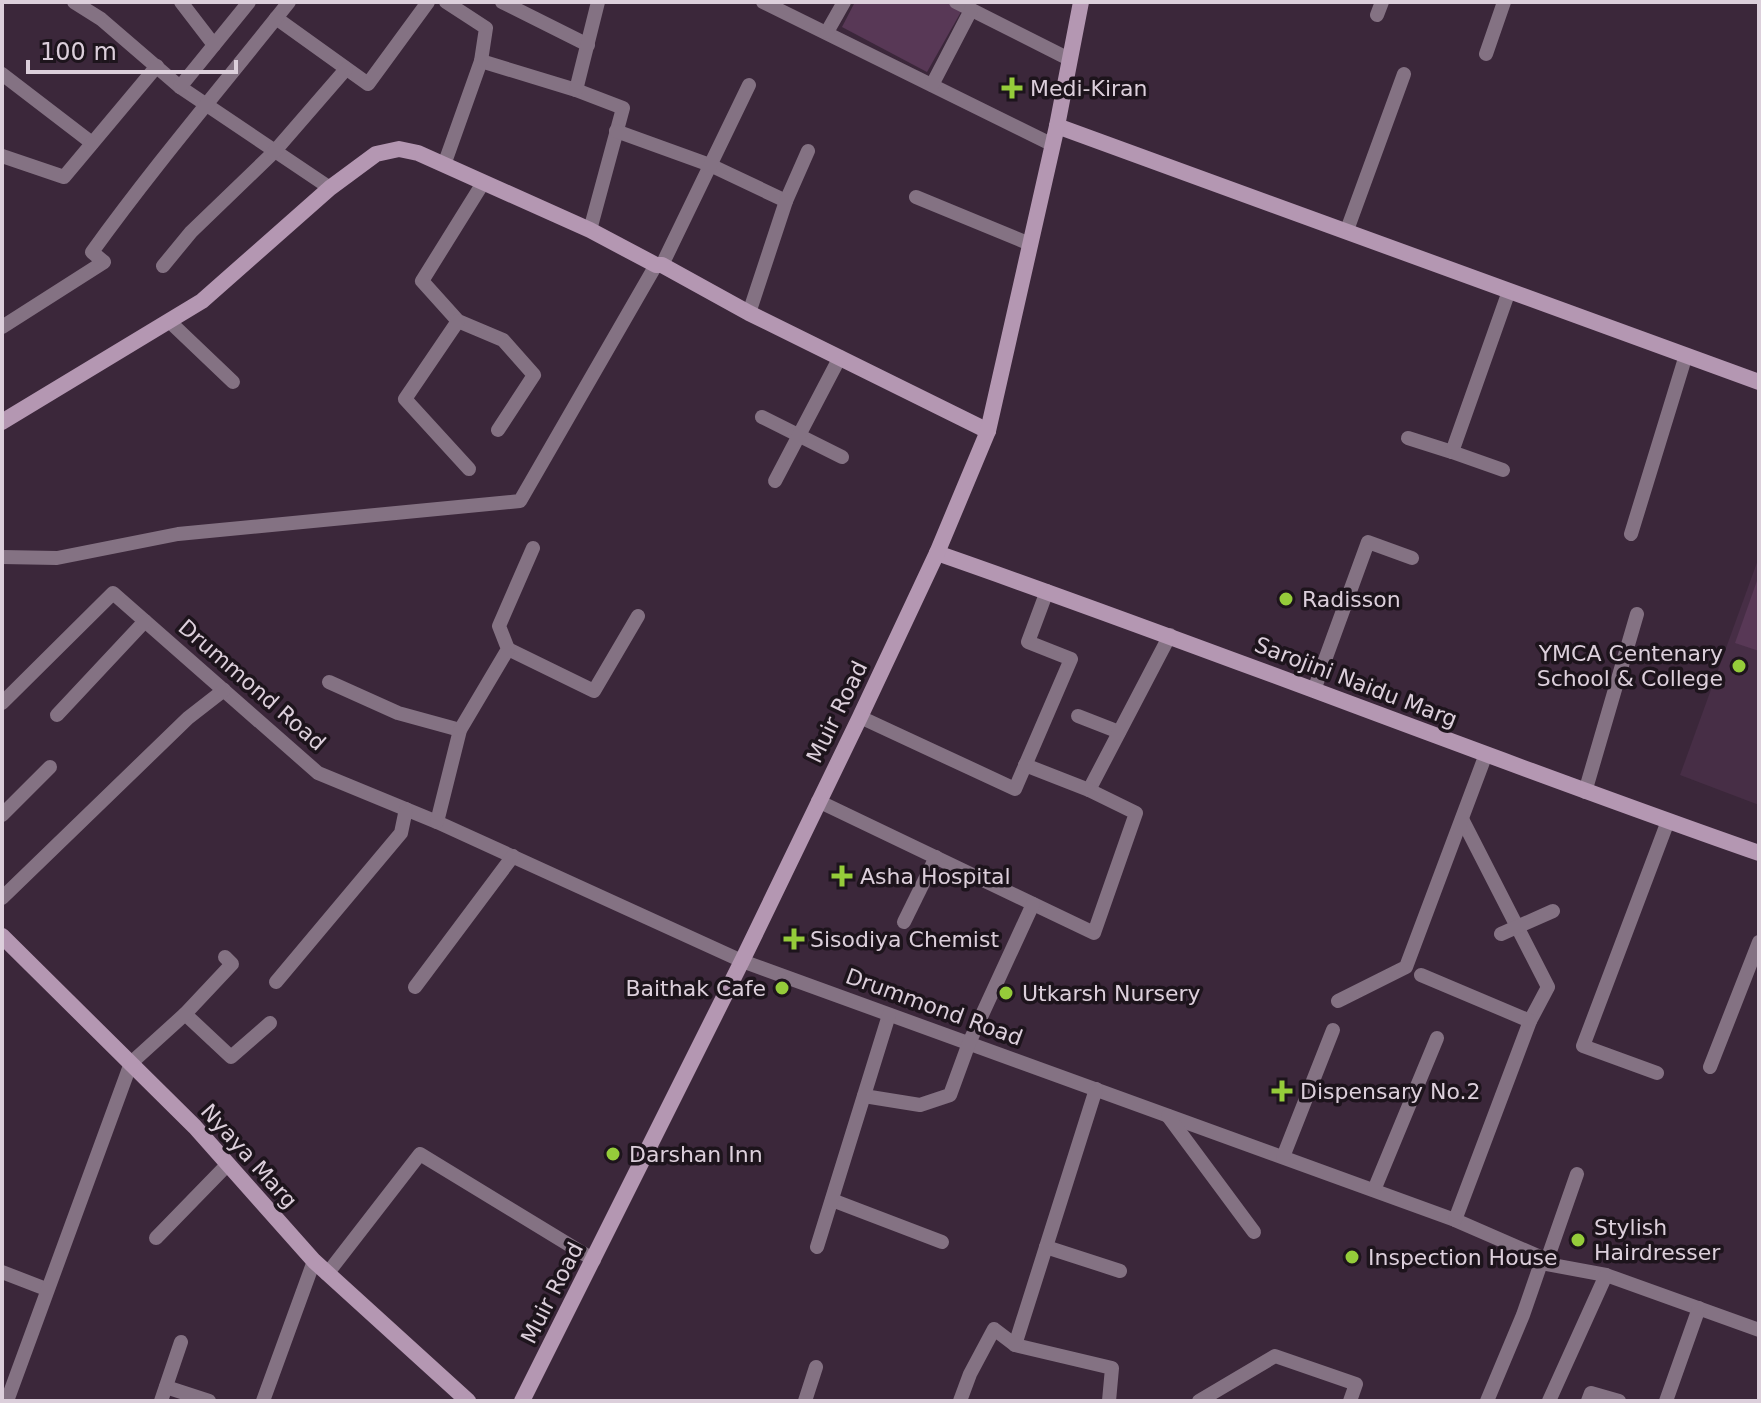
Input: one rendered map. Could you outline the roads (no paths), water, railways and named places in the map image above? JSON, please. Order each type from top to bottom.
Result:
[{"type":"street","points":[[74,2],[101,19],[180,87],[330,188]]},
{"type":"street","points":[[181,2],[214,45]]},
{"type":"street","points":[[180,87],[249,2]]},
{"type":"street","points":[[2,327],[104,262],[92,252],[150,172],[208,105],[289,2]]},
{"type":"street","points":[[276,18],[368,84],[428,2]]},
{"type":"street","points":[[444,165],[481,61],[486,28],[446,2]]},
{"type":"street","points":[[502,2],[588,45]]},
{"type":"street","points":[[576,90],[598,2]]},
{"type":"street","points":[[763,2],[1053,145]]},
{"type":"street","points":[[827,32],[844,2]]},
{"type":"street","points":[[956,2],[1069,59]]},
{"type":"street","name":"Muir Road","points":[[522,1401],[860,717],[937,553],[988,431],[1053,145],[1081,2]]},
{"type":"street","points":[[1486,54],[1504,2]]},
{"type":"street","points":[[932,85],[971,10]]},
{"type":"street","points":[[481,61],[623,108],[590,230]]},
{"type":"street","points":[[2,156],[64,177],[157,66]]},
{"type":"street","points":[[163,266],[191,232],[274,152],[346,69]]},
{"type":"street","points":[[2,74],[92,143]]},
{"type":"street","points":[[1347,230],[1404,74]]},
{"type":"street","points":[[2,557],[57,558],[178,534],[520,501],[659,265],[749,85]]},
{"type":"street","points":[[1057,126],[1759,382]]},
{"type":"street","points":[[616,131],[710,165],[786,201]]},
{"type":"street","points":[[2,422],[202,301],[330,188],[376,154],[399,149],[418,153],[590,230],[749,313],[988,431]]},
{"type":"street","points":[[749,313],[786,201],[808,151]]},
{"type":"street","points":[[483,183],[422,281],[458,321],[503,340],[534,375],[498,430]]},
{"type":"street","points":[[916,197],[1030,244]]},
{"type":"street","points":[[1452,452],[1509,291]]},
{"type":"street","points":[[169,321],[233,382]]},
{"type":"street","points":[[458,321],[405,399],[469,469]]},
{"type":"street","points":[[1631,534],[1686,355]]},
{"type":"street","points":[[775,481],[840,357]]},
{"type":"street","points":[[762,417],[842,457]]},
{"type":"street","points":[[1408,438],[1503,470]]},
{"type":"street","points":[[1314,690],[1368,542],[1412,558]]},
{"type":"street","points":[[533,548],[499,626],[508,649],[594,691],[638,616]]},
{"type":"street","name":"Sarojini Naidu Marg","points":[[937,553],[1170,635],[1585,792],[1759,853]]},
{"type":"street","points":[[860,717],[1015,789],[1071,659],[1028,642],[1047,591]]},
{"type":"street","name":"Drummond Road","points":[[4,698],[113,593],[318,773],[437,822],[742,961],[1455,1220],[1544,1262],[1606,1275],[1759,1330]]},
{"type":"street","points":[[1585,792],[1637,614]]},
{"type":"street","points":[[57,715],[145,621]]},
{"type":"street","points":[[1089,790],[1170,635]]},
{"type":"street","points":[[437,822],[460,730],[508,649]]},
{"type":"street","points":[[329,682],[398,713],[460,730]]},
{"type":"street","points":[[2,898],[188,718],[224,690]]},
{"type":"street","points":[[1078,716],[1119,732]]},
{"type":"street","points":[[1338,1001],[1406,967],[1486,754]]},
{"type":"street","points":[[818,801],[1094,933],[1136,813],[1089,790],[1025,765]]},
{"type":"street","points":[[2,815],[50,767]]},
{"type":"street","points":[[276,982],[401,833],[406,809]]},
{"type":"street","points":[[1455,1220],[1530,1021],[1548,987],[1462,819]]},
{"type":"street","points":[[1657,1073],[1583,1046],[1668,821]]},
{"type":"street","points":[[415,987],[513,856]]},
{"type":"street","points":[[904,922],[936,857]]},
{"type":"street","points":[[864,1096],[920,1105],[950,1095],[969,1043],[1033,904]]},
{"type":"street","points":[[1501,934],[1553,911]]},
{"type":"street","name":"Nyaya Marg","points":[[2,936],[195,1127],[327,1274],[468,1401]]},
{"type":"street","points":[[1710,1067],[1759,942]]},
{"type":"street","points":[[7,1401],[131,1063],[185,1014],[232,964],[225,957]]},
{"type":"street","points":[[1421,975],[1530,1021]]},
{"type":"street","points":[[185,1014],[231,1057],[270,1023]]},
{"type":"street","points":[[817,1247],[889,1015]]},
{"type":"street","points":[[1283,1157],[1333,1030]]},
{"type":"street","points":[[1374,1190],[1437,1038]]},
{"type":"street","points":[[1015,1345],[1096,1089]]},
{"type":"street","points":[[1167,1115],[1254,1232]]},
{"type":"street","points":[[327,1274],[420,1154],[594,1260]]},
{"type":"street","points":[[156,1238],[228,1164]]},
{"type":"street","points":[[1487,1401],[1577,1174]]},
{"type":"street","points":[[832,1200],[942,1242]]},
{"type":"street","points":[[1046,1247],[1120,1271]]},
{"type":"street","points":[[263,1401],[314,1261]]},
{"type":"street","points":[[2,1272],[46,1289]]},
{"type":"street","points":[[1549,1401],[1606,1275]]},
{"type":"street","points":[[1666,1401],[1699,1308]]},
{"type":"street","points":[[960,1401],[970,1374],[994,1329],[1015,1345],[1112,1368],[1109,1401]]},
{"type":"street","points":[[181,1342],[164,1394],[209,1401]]},
{"type":"street","points":[[1199,1401],[1275,1356],[1356,1384],[1350,1401]]},
{"type":"street","points":[[805,1401],[816,1367]]},
{"type":"street","points":[[1588,1401],[1591,1393],[1619,1401]]},
{"type":"place","name":"Medi-Kiran","points":[[1012,88]]},
{"type":"place","name":"Radisson","points":[[1286,599]]},
{"type":"place","name":"YMCA Centenary School & College","points":[[1739,666]]},
{"type":"place","name":"Asha Hospital","points":[[842,876]]},
{"type":"place","name":"Sisodiya Chemist","points":[[794,939]]},
{"type":"place","name":"Baithak Cafe","points":[[782,988]]},
{"type":"place","name":"Utkarsh Nursery","points":[[1006,993]]},
{"type":"place","name":"Dispensary No.2","points":[[1282,1091]]},
{"type":"place","name":"Darshan Inn","points":[[613,1154]]},
{"type":"place","name":"Stylish Hairdresser","points":[[1578,1240]]},
{"type":"place","name":"Inspection House","points":[[1352,1257]]}]
